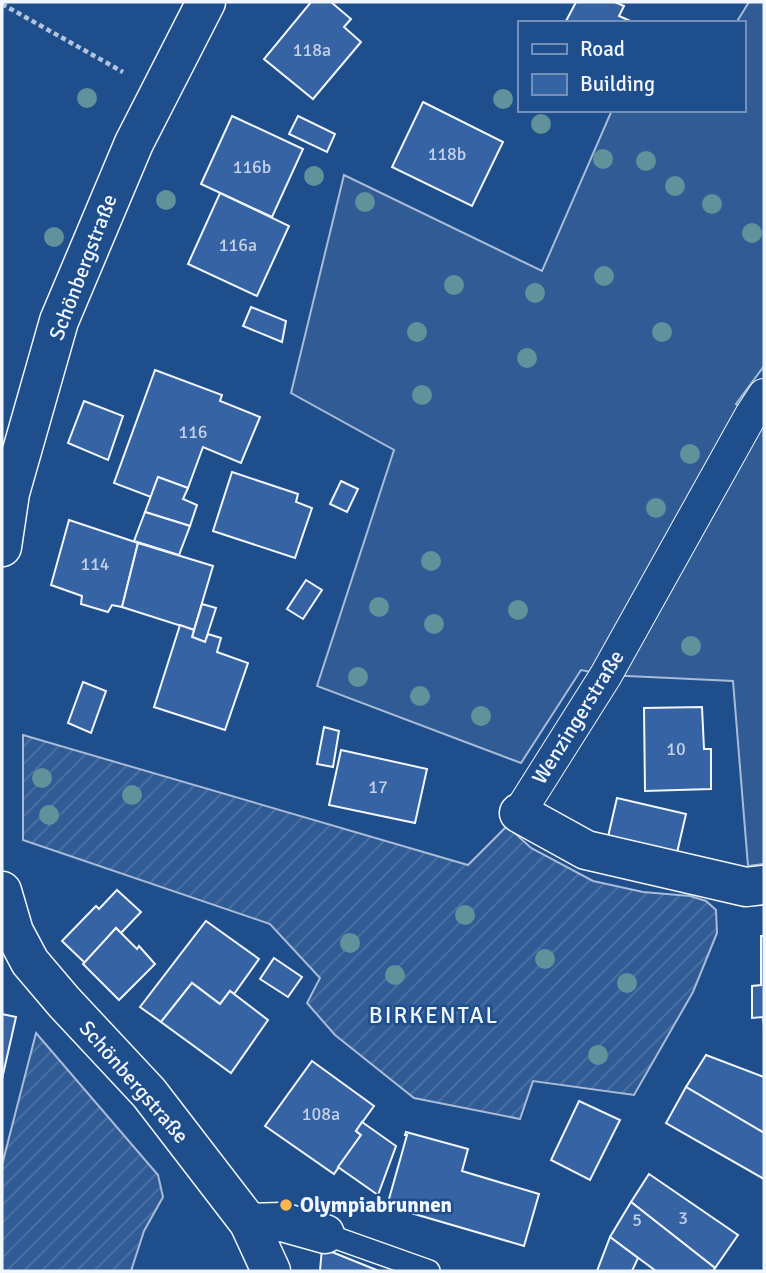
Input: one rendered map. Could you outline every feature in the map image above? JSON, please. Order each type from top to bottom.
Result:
[{"type":"street","name":"Schönbergstraße","points":[[2,547],[9,493],[59,321],[134,143],[206,2]]},
{"type":"street","name":"Wenzingerstraße","points":[[764,395],[606,675],[519,813],[586,850],[746,887],[764,885]]},
{"type":"street","name":"Schönbergstraße","points":[[2,891],[8,931],[64,1002],[149,1093],[249,1223],[271,1271]]},
{"type":"street","points":[[249,1223],[282,1222],[325,1234]]},
{"type":"lane","points":[[325,1234],[429,1271]]},
{"type":"path","points":[[2,4],[160,94]]},
{"type":"shaded area","points":[[749,2],[764,2],[764,366],[736,404],[751,415],[764,418],[764,864],[748,866],[733,681],[606,675],[581,670],[521,763],[317,686],[394,450],[291,393],[344,175],[542,271],[611,112],[745,112],[745,21],[737,21]]},
{"type":"shaded area","points":[[23,735],[468,865],[507,826],[531,848],[593,881],[643,892],[690,896],[706,901],[716,910],[717,933],[693,992],[634,1095],[533,1081],[520,1119],[414,1098],[335,1035],[307,1003],[320,978],[270,924],[23,840]]},
{"type":"shaded area","points":[[36,1033],[158,1175],[163,1197],[144,1231],[131,1271],[2,1271],[2,1165]]},
{"type":"building","points":[[311,2],[331,2],[351,19],[344,27],[361,42],[313,99],[264,59]]},
{"type":"building","points":[[576,2],[615,2],[624,6],[619,16],[630,21],[566,21]]},
{"type":"building","points":[[423,102],[503,142],[472,206],[392,167]]},
{"type":"building","points":[[232,116],[303,149],[272,217],[201,184]]},
{"type":"building","points":[[298,116],[335,134],[327,152],[289,134]]},
{"type":"building","points":[[220,193],[289,226],[257,296],[188,264]]},
{"type":"building","points":[[251,307],[286,321],[282,342],[243,326]]},
{"type":"building","points":[[155,370],[222,395],[220,401],[260,417],[241,463],[203,447],[188,488],[158,477],[151,497],[114,483]]},
{"type":"building","points":[[84,401],[123,416],[108,460],[68,443]]},
{"type":"building","points":[[232,472],[298,494],[296,502],[312,508],[295,558],[213,531]]},
{"type":"building","points":[[158,477],[188,488],[183,499],[197,505],[190,526],[145,512]]},
{"type":"building","points":[[341,481],[358,489],[347,512],[330,504]]},
{"type":"building","points":[[145,512],[190,526],[179,555],[134,541]]},
{"type":"building","points":[[69,520],[138,543],[122,607],[112,605],[108,612],[81,604],[82,596],[51,585]]},
{"type":"building","points":[[138,543],[213,566],[194,630],[122,607]]},
{"type":"building","points":[[306,580],[322,590],[303,619],[287,609]]},
{"type":"building","points":[[202,604],[216,608],[205,642],[192,637]]},
{"type":"building","points":[[180,625],[194,630],[192,637],[205,642],[208,634],[221,638],[217,652],[248,663],[225,730],[154,707]]},
{"type":"building","points":[[83,682],[106,691],[91,733],[68,723]]},
{"type":"building","points":[[702,707],[704,749],[711,749],[711,789],[645,791],[644,708]]},
{"type":"building","points":[[324,727],[339,731],[333,767],[317,764]]},
{"type":"building","points":[[341,750],[427,769],[415,823],[329,805]]},
{"type":"building","points":[[617,798],[686,814],[676,857],[607,841]]},
{"type":"building","points":[[117,890],[141,912],[121,933],[116,928],[85,963],[62,941],[96,906],[99,909]]},
{"type":"building","points":[[206,921],[259,959],[234,994],[230,991],[220,1004],[192,983],[161,1022],[140,1007]]},
{"type":"building","points":[[116,928],[137,949],[139,946],[155,964],[119,1000],[83,964]]},
{"type":"building","points":[[761,936],[764,936],[764,1027],[763,1017],[752,1018],[752,986],[761,985]]},
{"type":"building","points":[[274,958],[302,977],[288,997],[260,979]]},
{"type":"building","points":[[192,983],[220,1004],[230,991],[268,1020],[231,1073],[161,1022]]},
{"type":"building","points":[[2,1014],[16,1017],[2,1079]]},
{"type":"building","points":[[706,1055],[764,1077],[764,1133],[686,1087]]},
{"type":"building","points":[[312,1061],[374,1106],[356,1131],[361,1135],[334,1174],[265,1126]]},
{"type":"building","points":[[686,1087],[764,1133],[764,1179],[666,1123]]},
{"type":"building","points":[[579,1101],[620,1120],[590,1180],[551,1160]]},
{"type":"building","points":[[362,1122],[396,1146],[378,1195],[338,1167],[361,1135],[356,1131]]},
{"type":"building","points":[[406,1132],[468,1149],[462,1171],[539,1194],[524,1246],[387,1206]]},
{"type":"building","points":[[649,1174],[738,1235],[715,1268],[631,1202]]},
{"type":"building","points":[[631,1202],[715,1268],[713,1271],[656,1271],[610,1237]]},
{"type":"building","points":[[610,1237],[638,1258],[632,1271],[597,1271]]},
{"type":"building","points":[[322,1248],[379,1271],[320,1271]]},
{"type":"place","name":"Olympiabrunnen","points":[[286,1205]]},
{"type":"district","name":"BIRKENTAL","points":[[434,1015]]}]
